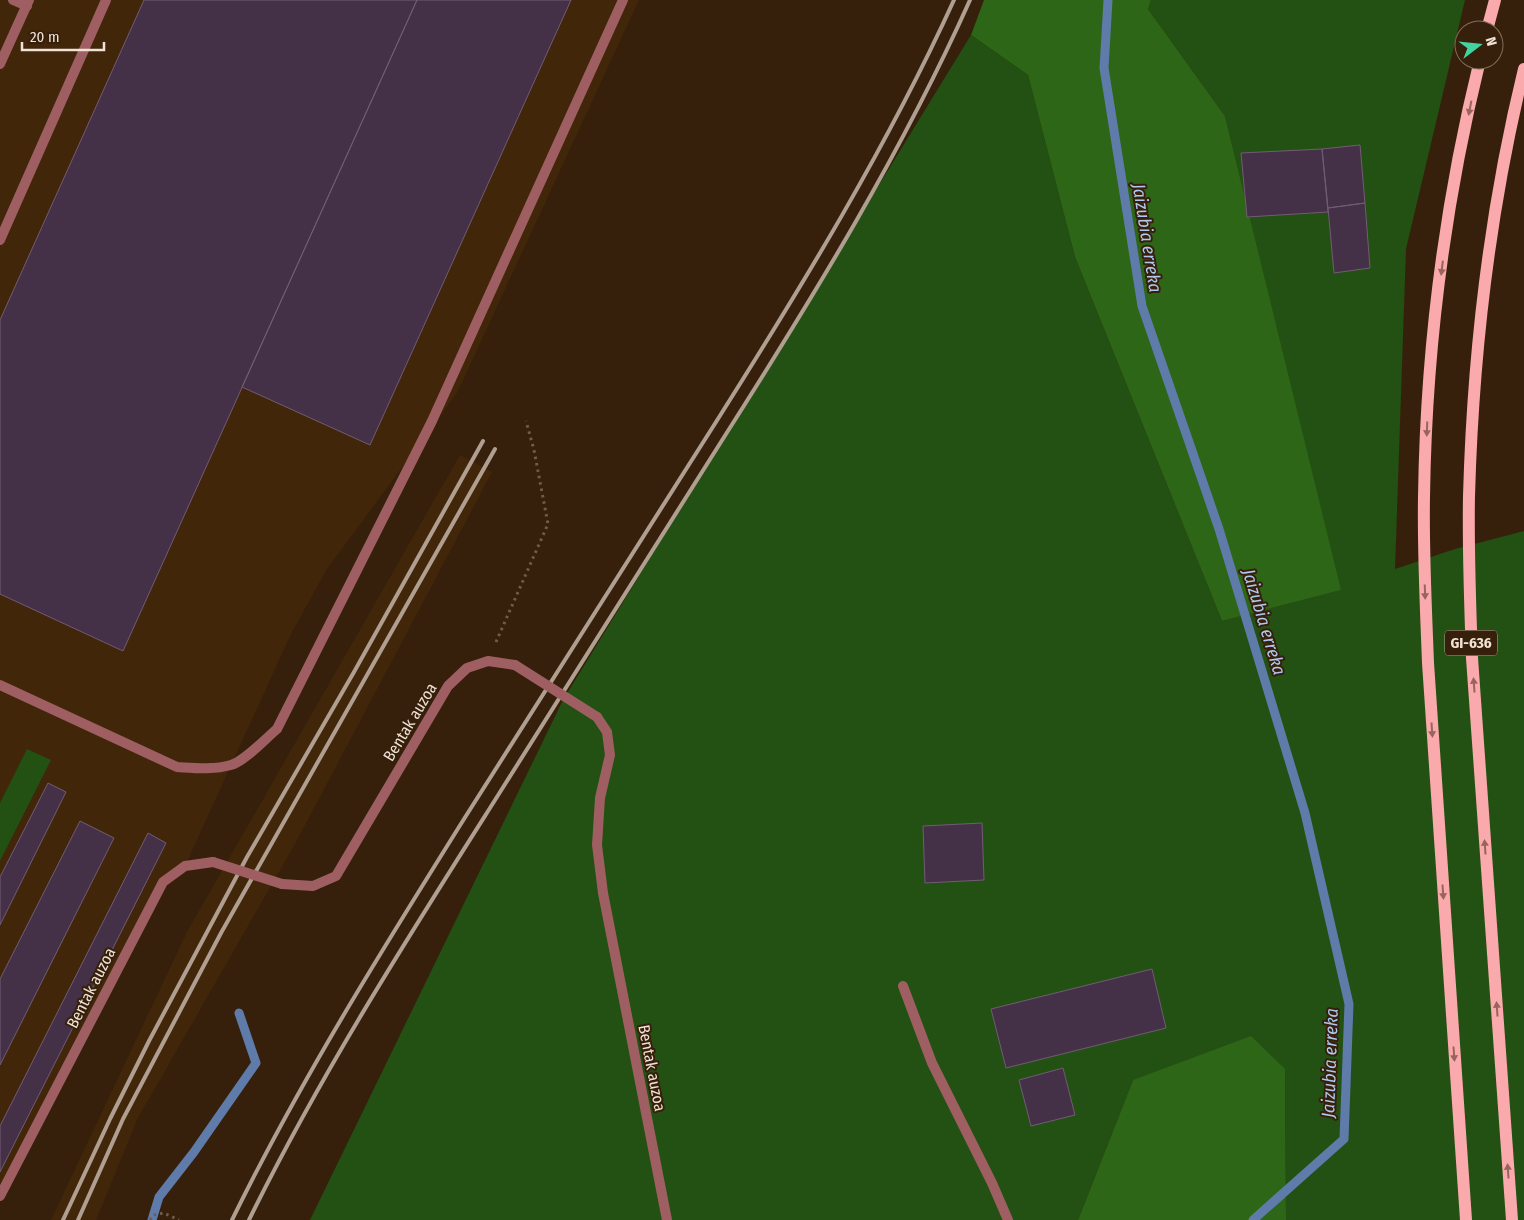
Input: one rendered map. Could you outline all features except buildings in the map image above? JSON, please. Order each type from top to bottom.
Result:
[{"type":"main road","points":[[1490,20],[1495,0]]},
{"type":"main road","name":"GI-636","points":[[1512,1220],[1472,658],[1469,577],[1470,495],[1478,350],[1490,251],[1503,170],[1524,69]]},
{"type":"main road","name":"GI-636","points":[[1466,1220],[1428,664],[1424,580],[1424,496],[1428,404],[1445,246],[1458,163],[1478,70]]},
{"type":"street","points":[[0,64],[28,3],[13,0]]},
{"type":"street","points":[[0,240],[106,0]]},
{"type":"street","points":[[0,685],[176,767],[204,769],[233,764],[277,729],[432,421],[623,0]]},
{"type":"street","name":"Bentak auzoa","points":[[0,1196],[164,882],[185,866],[213,862],[282,884],[314,886],[336,876],[448,686],[467,668],[488,662],[515,666],[596,717],[607,732],[610,755],[600,798],[597,844],[603,894],[667,1220]]},
{"type":"street","points":[[903,986],[932,1063],[992,1183],[1008,1220]]},
{"type":"path","points":[[488,662],[548,524],[534,450],[526,421]]},
{"type":"path","points":[[150,1220],[153,1215],[164,1213],[179,1220]]},
{"type":"shaded area","points":[[0,0],[639,0],[457,393],[327,569],[291,634],[185,866],[163,882],[0,1200]]},
{"type":"shaded area","points":[[460,455],[492,472],[295,844],[138,1118],[96,1220],[51,1220],[187,932]]},
{"type":"green space","points":[[984,0],[1151,0],[1148,9],[1225,116],[1341,590],[1222,621],[1075,257],[1028,75],[971,35]]},
{"type":"green space","points":[[1151,0],[1465,0],[1460,20],[1454,20],[1454,46],[1406,249],[1395,569],[1455,549],[1524,531],[1524,1220],[1286,1220],[1285,1069],[1133,1080],[1078,1220],[310,1220],[563,700],[971,35],[1028,75],[1075,257],[1222,621],[1340,590],[1225,116],[1148,9]]},
{"type":"green space","points":[[27,749],[51,760],[0,861],[0,803]]},
{"type":"green space","points":[[1251,1036],[1285,1069],[1286,1220],[1078,1220],[1133,1080]]},
{"type":"waterway","name":"Jaizubia erreka","points":[[1108,0],[1104,68],[1142,306],[1219,529],[1305,813],[1349,1004],[1344,1139],[1253,1220]]},
{"type":"waterway","points":[[152,1220],[159,1197],[194,1152],[256,1063],[239,1013]]},
{"type":"railway","points":[[232,1220],[285,1117],[372,967],[748,371],[842,215],[901,109],[954,0]]},
{"type":"railway","points":[[249,1220],[304,1114],[395,960],[759,381],[856,222],[916,112],[970,0]]},
{"type":"railway","points":[[63,1220],[149,1041],[247,857],[354,672],[483,441]]},
{"type":"railway","points":[[78,1220],[123,1119],[221,933],[495,449]]}]
